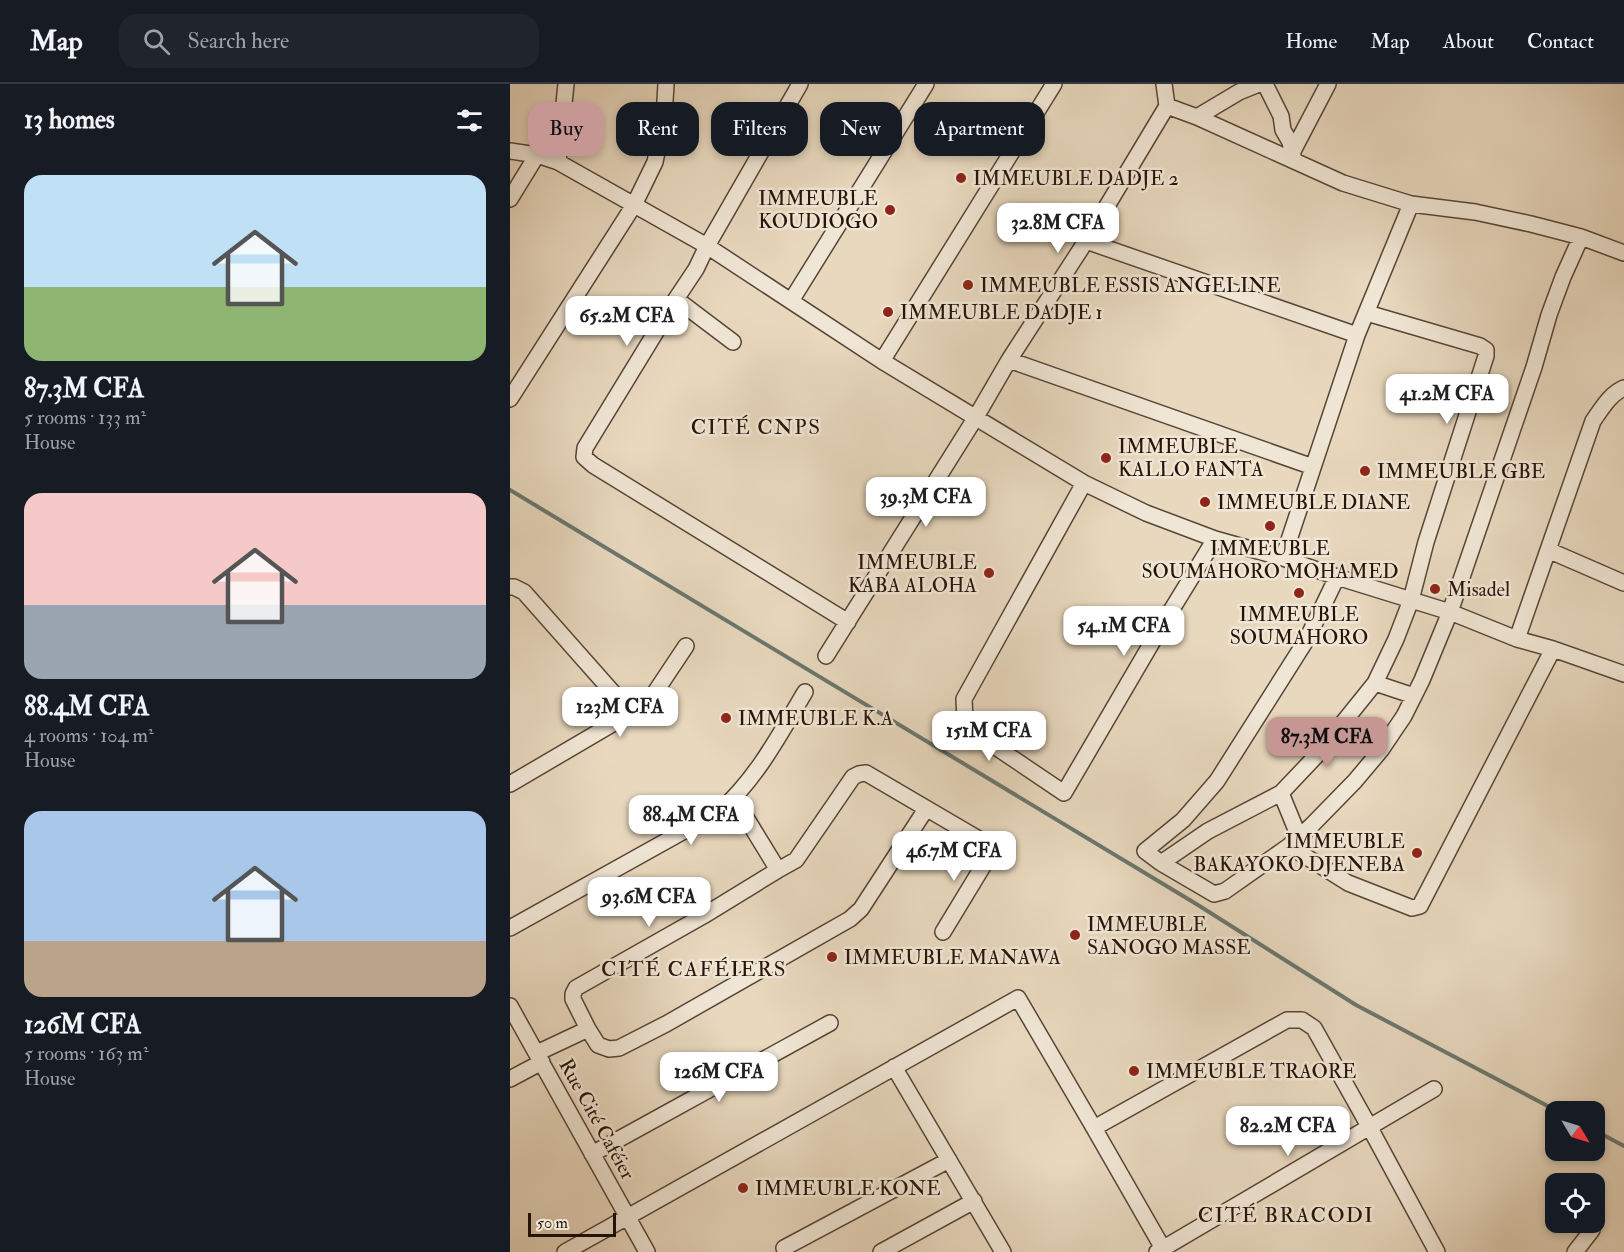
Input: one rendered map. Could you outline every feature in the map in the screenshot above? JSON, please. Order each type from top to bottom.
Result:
[{"type":"street","points":[[558,162],[566,84]]},
{"type":"street","points":[[510,399],[634,205],[655,162],[664,117],[666,84]]},
{"type":"street","points":[[800,84],[696,269],[585,448],[584,457],[593,465],[849,622]]},
{"type":"street","points":[[791,301],[926,84]]},
{"type":"street","points":[[882,361],[1054,84]]},
{"type":"street","points":[[826,656],[1086,241],[1167,106],[1164,84]]},
{"type":"street","points":[[1197,117],[1235,88],[1259,84]]},
{"type":"street","points":[[1265,84],[1281,116],[1283,130],[1293,155]]},
{"type":"street","points":[[1293,155],[1328,84]]},
{"type":"street","points":[[1167,106],[1293,155],[1343,183],[1411,204],[1475,212],[1622,248]]},
{"type":"street","points":[[510,151],[528,154]]},
{"type":"street","points":[[510,199],[536,156]]},
{"type":"street","points":[[540,156],[558,162],[707,246],[882,361],[1084,483],[1146,513],[1215,539],[1283,558],[1450,612],[1517,639],[1624,674]]},
{"type":"street","points":[[1283,558],[1358,335],[1411,204]]},
{"type":"street","points":[[1337,577],[1307,639],[1217,781],[1183,820],[1145,851],[1214,894],[1225,891],[1311,826],[1355,782],[1398,724],[1414,696],[1450,612],[1537,358],[1549,315],[1581,237]]},
{"type":"street","points":[[1086,241],[1358,335]]},
{"type":"street","points":[[676,299],[733,342]]},
{"type":"street","points":[[1161,863],[1208,831],[1281,793],[1317,755],[1375,683],[1411,600],[1426,542],[1486,350],[1480,346],[1367,313]]},
{"type":"street","points":[[1010,360],[1312,467]]},
{"type":"street","points":[[1517,639],[1593,421],[1607,401],[1618,390],[1624,388]]},
{"type":"street","points":[[1084,483],[964,699],[965,720],[978,735],[1064,793],[1215,539]]},
{"type":"street","points":[[1548,550],[1624,584]]},
{"type":"street","points":[[510,587],[524,592],[631,713]]},
{"type":"street","points":[[510,784],[648,704],[686,646]]},
{"type":"street","points":[[1281,793],[1294,841],[1348,883],[1412,908],[1420,906],[1553,649]]},
{"type":"street","points":[[1375,683],[1414,696]]},
{"type":"street","points":[[510,928],[720,811],[755,773],[805,692]]},
{"type":"street","points":[[926,809],[861,909],[850,919],[676,1018],[619,1048],[609,1049],[598,1046],[573,999],[576,988],[796,860],[853,777],[859,774],[866,773],[994,848],[943,932]]},
{"type":"street","points":[[734,798],[778,870]]},
{"type":"street","points":[[565,1252],[1018,998],[1162,1251],[1434,1089]]},
{"type":"street","name":"Rue Cité Caféier","points":[[510,1006],[647,1252]]},
{"type":"street","points":[[1094,1128],[1287,1020],[1302,1020],[1314,1028],[1370,1128],[1433,1250]]},
{"type":"street","points":[[592,1154],[830,1023]]},
{"type":"street","points":[[510,1079],[539,1058],[588,1029]]},
{"type":"street","points":[[894,1067],[1003,1252]]},
{"type":"street","points":[[784,1248],[949,1160]]},
{"type":"street","points":[[880,1252],[974,1201]]},
{"type":"street","points":[[1575,1252],[1590,1233]]},
{"type":"waterway","points":[[510,490],[1198,905],[1356,1005],[1545,1105]]},
{"type":"waterway","points":[[1605,1136],[1624,1146]]},
{"type":"place","name":"IMMEUBLE DADJE 2","points":[[961,178]]},
{"type":"place","name":"IMMEUBLE KOUDIOGO","points":[[890,210]]},
{"type":"place","name":"IMMEUBLE ESSIS ANGELINE","points":[[968,285]]},
{"type":"place","name":"IMMEUBLE DADJE 1","points":[[888,312]]},
{"type":"place","name":"IMMEUBLE KALLO FANTA","points":[[1106,458]]},
{"type":"place","name":"IMMEUBLE GBE","points":[[1365,471]]},
{"type":"place","name":"IMMEUBLE DIANE","points":[[1205,502]]},
{"type":"place","name":"IMMEUBLE SOUMAHORO MOHAMED","points":[[1270,526]]},
{"type":"place","name":"IMMEUBLE KABA ALOHA","points":[[989,573]]},
{"type":"place","name":"Misadel","points":[[1435,589]]},
{"type":"place","name":"IMMEUBLE SOUMAHORO","points":[[1299,593]]},
{"type":"place","name":"IMMEUBLE K.A","points":[[726,718]]},
{"type":"place","name":"IMMEUBLE BAKAYOKO DJENEBA","points":[[1417,853]]},
{"type":"place","name":"IMMEUBLE SANOGO MASSE","points":[[1075,935]]},
{"type":"place","name":"IMMEUBLE MANAWA","points":[[832,957]]},
{"type":"place","name":"IMMEUBLE TRAORE","points":[[1134,1071]]},
{"type":"place","name":"IMMEUBLE KONE","points":[[743,1188]]},
{"type":"district","name":"CITÉ CNPS","points":[[756,427]]},
{"type":"district","name":"CITÉ CAFÉIERS","points":[[694,969]]},
{"type":"district","name":"CITÉ BRACODI","points":[[1286,1215]]}]
